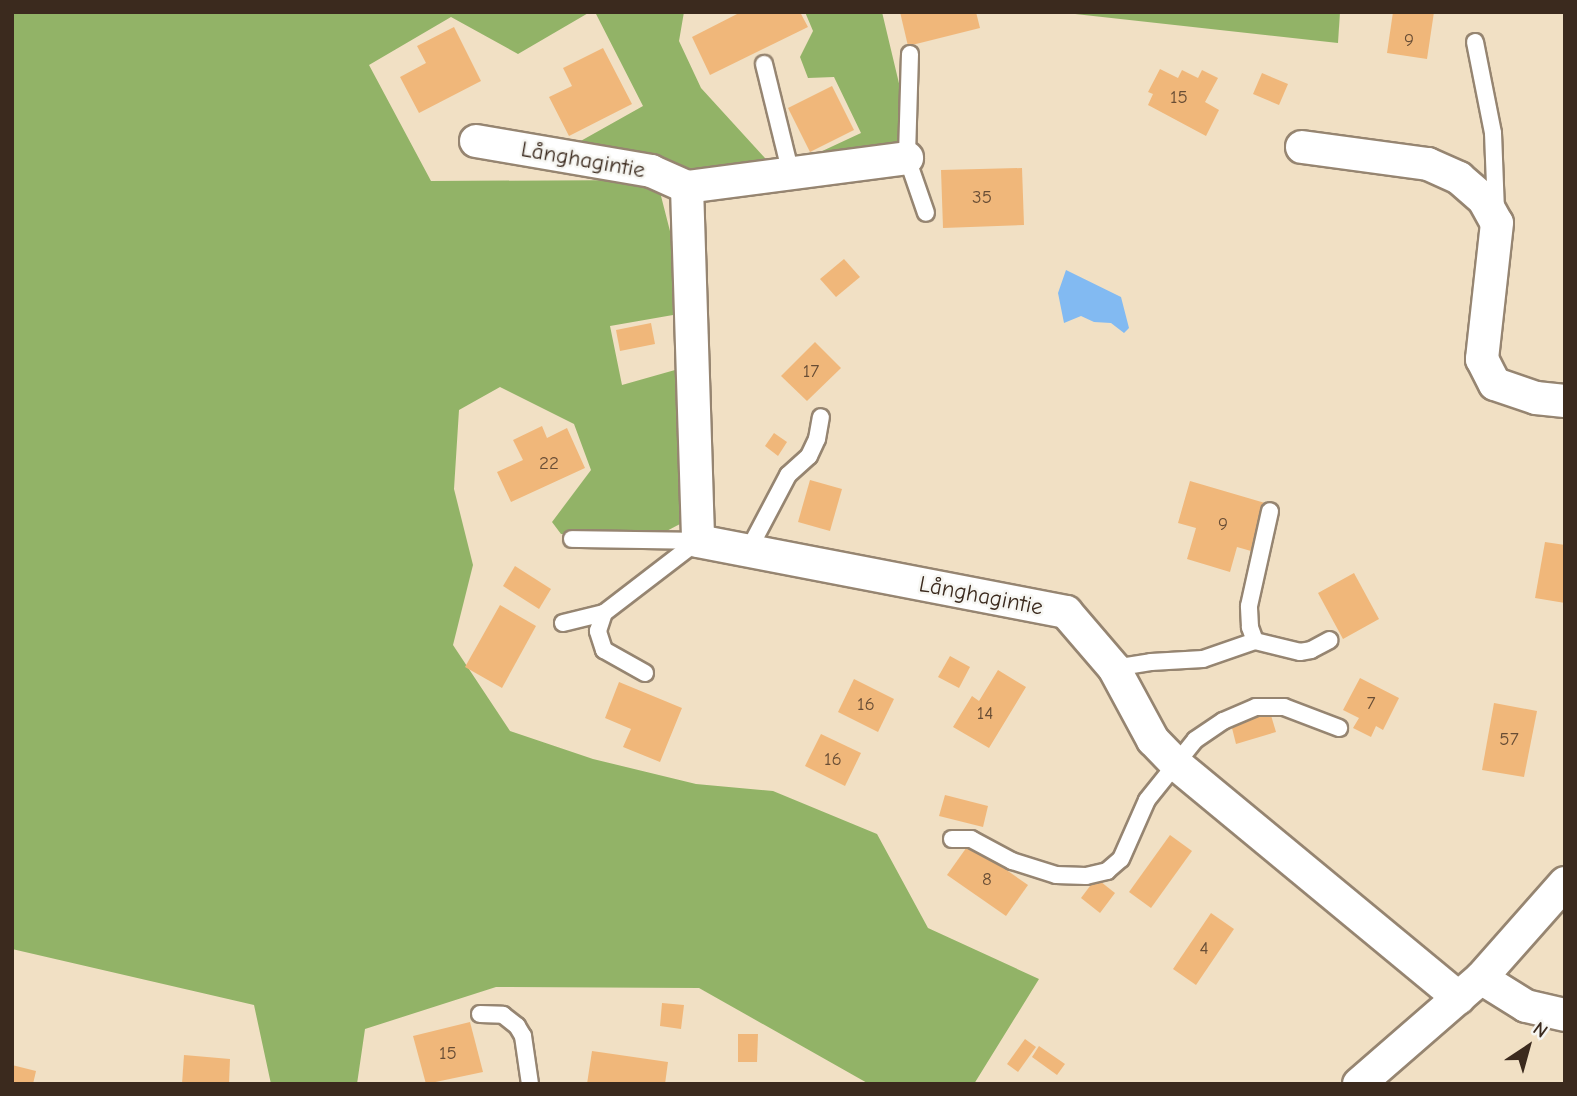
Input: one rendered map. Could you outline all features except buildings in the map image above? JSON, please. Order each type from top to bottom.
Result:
[{"type":"street","name":"Långhagintie","points":[[476,141],[651,171],[687,187]]},
{"type":"street","points":[[1302,147],[1428,164],[1459,178],[1484,200],[1497,223],[1482,359],[1494,384],[1536,398],[1565,401]]},
{"type":"street","points":[[698,541],[687,187],[907,158]]},
{"type":"street","name":"Långhagintie","points":[[698,541],[1066,612],[1114,668],[1153,740],[1176,764],[1470,988],[1565,1015]]},
{"type":"street","points":[[1359,1084],[1470,988],[1565,883]]},
{"type":"lane","points":[[1475,42],[1493,133],[1497,223]]},
{"type":"lane","points":[[910,54],[907,158],[926,213]]},
{"type":"lane","points":[[764,64],[791,174]]},
{"type":"lane","points":[[748,551],[788,475],[809,456],[817,439],[821,417]]},
{"type":"lane","points":[[1255,641],[1250,627],[1249,606],[1270,511]]},
{"type":"lane","points":[[572,539],[698,541]]},
{"type":"lane","points":[[563,622],[604,613],[698,541]]},
{"type":"lane","points":[[604,613],[598,631],[604,650],[645,673]]},
{"type":"lane","points":[[1114,668],[1151,662],[1203,659],[1255,641],[1300,652],[1311,650],[1330,640]]},
{"type":"lane","points":[[952,839],[971,839],[1012,861],[1056,875],[1086,876],[1107,871],[1121,859],[1147,800],[1195,740],[1223,721],[1256,707],[1284,707],[1339,728]]},
{"type":"lane","points":[[480,1014],[503,1015],[517,1026],[523,1036],[530,1084]]},
{"type":"green space","points":[[12,12],[590,12],[518,54],[451,17],[369,65],[431,181],[639,180],[660,192],[672,239],[673,315],[610,326],[622,385],[675,370],[680,524],[659,535],[561,534],[552,522],[591,470],[574,424],[500,387],[459,410],[454,489],[473,565],[453,645],[510,731],[593,759],[696,784],[773,791],[877,834],[928,928],[1039,979],[974,1084],[869,1084],[699,988],[496,987],[365,1029],[357,1084],[271,1084],[254,1005],[12,949]]},
{"type":"green space","points":[[595,12],[684,12],[679,41],[701,88],[775,169],[685,173],[570,147],[643,106]]},
{"type":"green space","points":[[805,12],[882,12],[902,96],[899,150],[803,160],[861,133],[834,77],[808,78],[800,57],[813,31]]},
{"type":"green space","points":[[1057,12],[1340,12],[1338,43]]},
{"type":"water","points":[[1066,270],[1121,297],[1129,328],[1124,333],[1111,323],[1094,322],[1081,316],[1064,323],[1058,293]]}]
